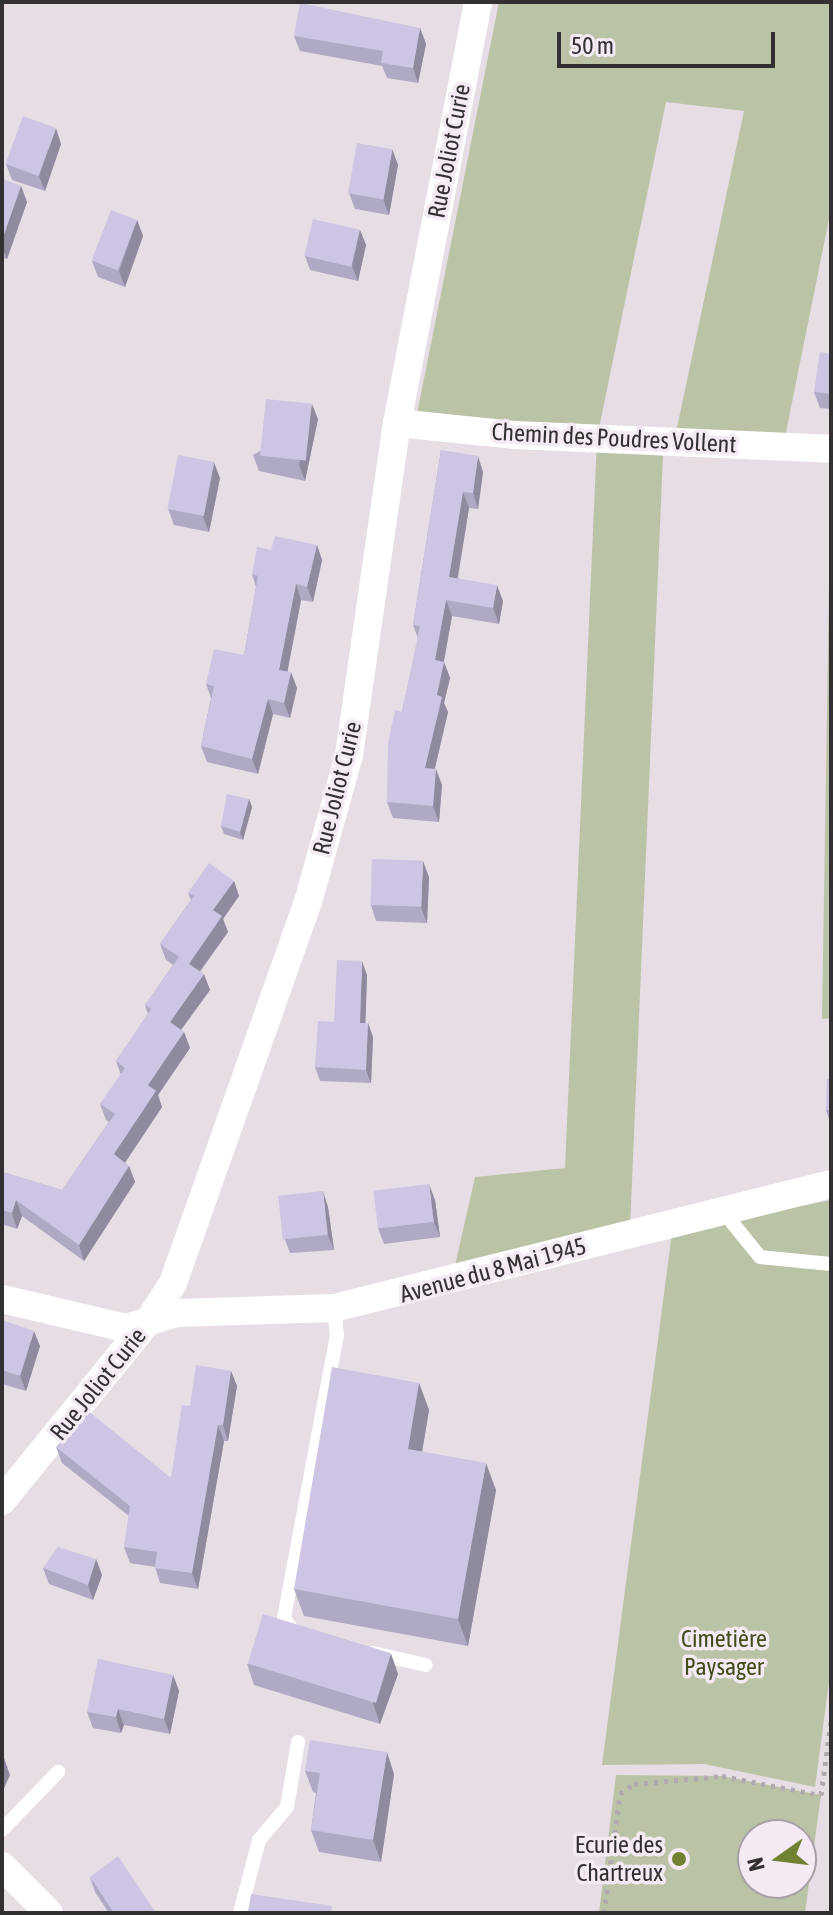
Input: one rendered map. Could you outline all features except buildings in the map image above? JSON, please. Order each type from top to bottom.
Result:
[{"type":"street","name":"Rue Joliot Curie","points":[[2,1501],[149,1320],[173,1283],[198,1222],[308,902],[349,755],[397,423],[478,2]]},
{"type":"street","name":"Chemin des Poudres Vollent","points":[[397,423],[515,435],[831,449]]},
{"type":"street","name":"Avenue du 8 Mai 1945","points":[[2,1299],[126,1328],[177,1313],[334,1308],[831,1184]]},
{"type":"street","points":[[2,1866],[49,1913]]},
{"type":"lane","points":[[721,1210],[760,1257],[831,1264]]},
{"type":"lane","points":[[311,1639],[297,1636],[284,1618],[337,1336],[334,1308]]},
{"type":"lane","points":[[354,1649],[426,1665]]},
{"type":"lane","points":[[240,1913],[259,1840],[287,1807],[298,1742]]},
{"type":"lane","points":[[2,1830],[58,1772]]},
{"type":"path","points":[[604,1913],[620,1794],[634,1784],[722,1776],[821,1795],[831,1722]]},
{"type":"green space","points":[[499,2],[831,2],[831,209],[783,447],[674,442],[744,111],[666,102],[597,438],[663,456],[630,1228],[454,1270],[475,1177],[565,1168],[597,440],[417,414]]},
{"type":"green space","points":[[831,464],[831,1018],[822,1019]]},
{"type":"green space","name":"Cimetière Paysager","points":[[831,1200],[831,1667],[815,1787],[704,1764],[602,1765],[672,1233]]},
{"type":"green space","name":"Ecurie des Chartreux","points":[[616,1775],[722,1776],[821,1795],[817,1824],[817,1819],[737,1819],[737,1899],[807,1899],[805,1913],[599,1913]]},
{"type":"place","name":"Ecurie des Chartreux","points":[[679,1859]]}]
